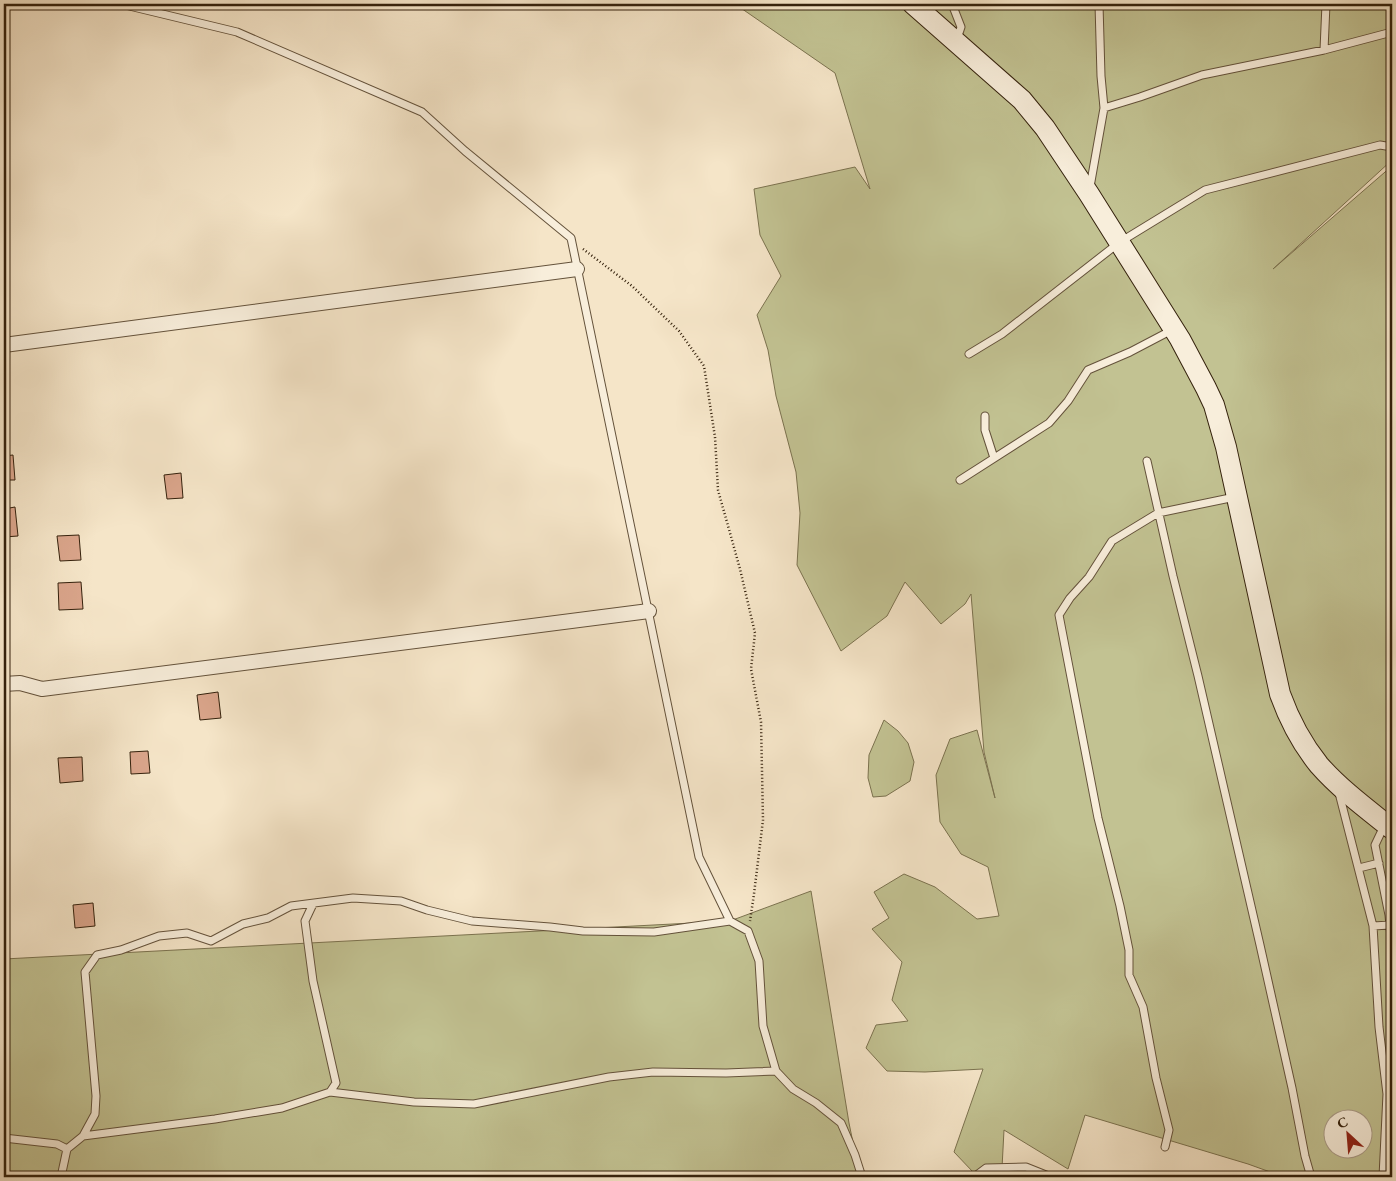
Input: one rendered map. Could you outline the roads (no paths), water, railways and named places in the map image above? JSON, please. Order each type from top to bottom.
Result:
[{"type":"street","points":[[912,4],[1030,108],[1089,194],[1174,329],[1214,405],[1226,447],[1280,694],[1289,718],[1320,765],[1336,782],[1389,826]]},
{"type":"street","points":[[4,345],[577,269]]},
{"type":"street","points":[[4,684],[20,683],[42,688],[649,611]]},
{"type":"lane","points":[[121,4],[237,32],[422,112],[465,151],[571,238],[699,857],[730,922],[748,932],[759,961],[763,1026],[776,1070],[792,1089],[816,1103],[841,1123],[862,1177]]},
{"type":"lane","points":[[952,4],[961,27],[956,42]]},
{"type":"lane","points":[[1089,194],[1104,108],[1099,4]]},
{"type":"lane","points":[[1324,50],[1326,4]]},
{"type":"lane","points":[[1104,108],[1202,74],[1324,50],[1392,32]]},
{"type":"lane","points":[[969,354],[1002,334],[1120,242],[1205,190],[1380,145],[1392,147]]},
{"type":"lane","points":[[960,480],[1049,423],[1068,401],[1088,370],[1130,352],[1174,329]]},
{"type":"lane","points":[[985,416],[985,430],[994,458]]},
{"type":"lane","points":[[1147,461],[1247,887],[1310,1177]]},
{"type":"lane","points":[[1165,1147],[1169,1130],[1156,1078],[1143,1007],[1129,975],[1129,950],[1098,818],[1059,615],[1070,598],[1089,577],[1112,541],[1158,513],[1237,497]]},
{"type":"lane","points":[[1336,782],[1373,926],[1379,1027],[1387,1094],[1383,1177]]},
{"type":"lane","points":[[1389,826],[1375,845],[1390,925],[1392,949]]},
{"type":"lane","points":[[1359,868],[1378,863]]},
{"type":"lane","points":[[61,1177],[68,1149],[83,1136],[95,1114],[96,1096],[85,972],[97,955],[121,950],[159,936],[187,933],[211,941],[243,924],[268,918],[292,906],[353,898],[401,901],[427,910],[472,921],[583,931],[654,932],[730,922]]},
{"type":"lane","points":[[313,904],[305,921],[313,981],[327,1051],[336,1083],[330,1092]]},
{"type":"lane","points":[[1373,926],[1390,925]]},
{"type":"lane","points":[[83,1136],[215,1119],[282,1108],[330,1092],[414,1102],[474,1104],[609,1077],[653,1072],[726,1073],[776,1070]]},
{"type":"lane","points":[[4,1138],[57,1144],[68,1149]]},
{"type":"lane","points":[[974,1177],[986,1168],[1026,1167],[1051,1177]]}]
